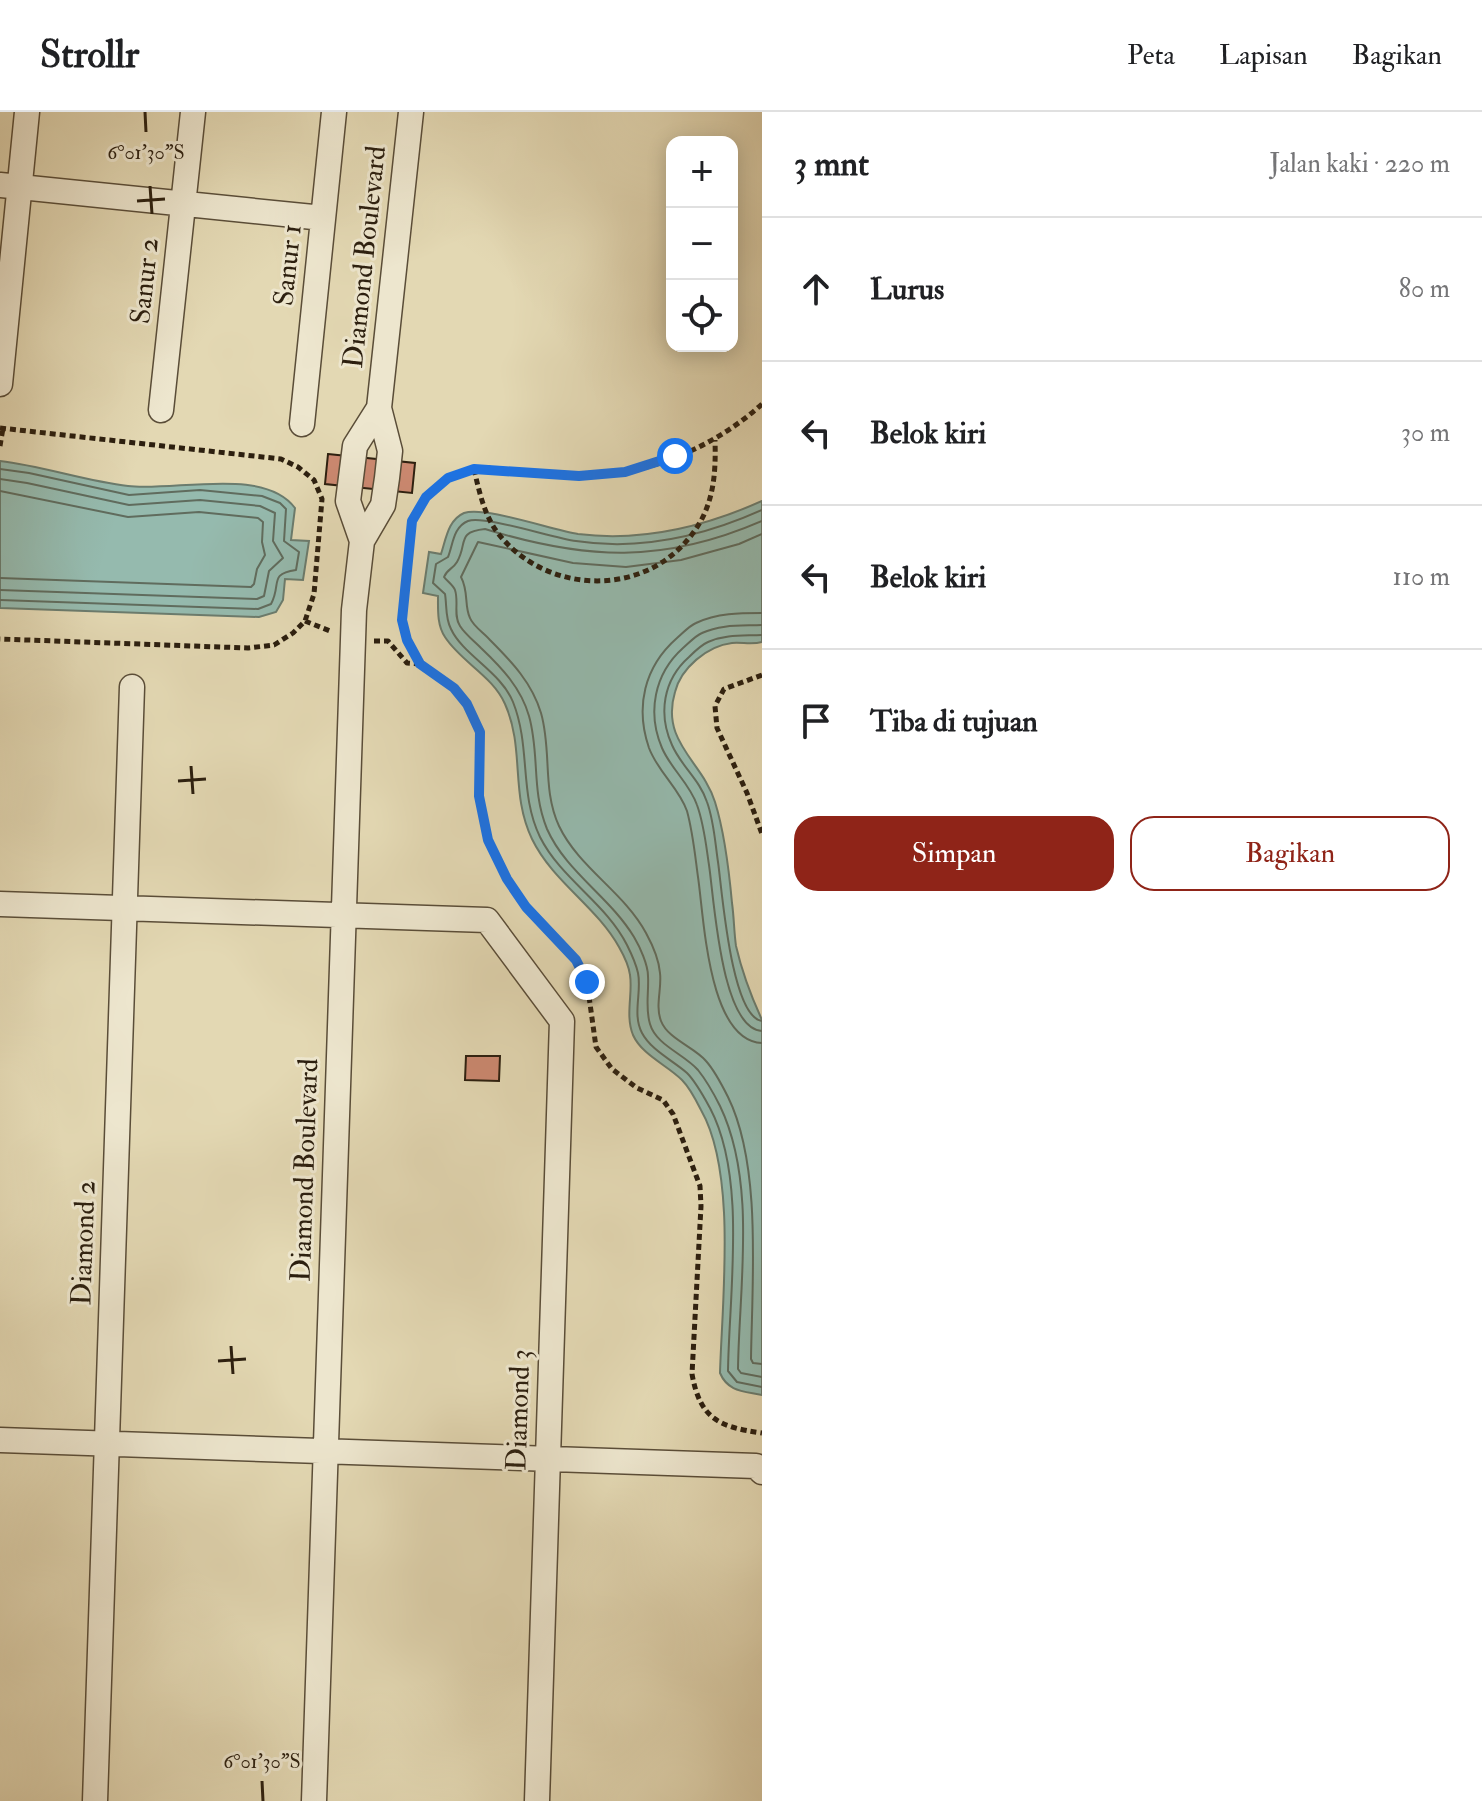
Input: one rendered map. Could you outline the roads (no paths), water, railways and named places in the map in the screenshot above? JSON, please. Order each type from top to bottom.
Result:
[{"type":"street","points":[[0,384],[10,186],[27,112]]},
{"type":"street","name":"Sanur 2","points":[[161,410],[193,112]]},
{"type":"street","name":"Sanur 1","points":[[302,424],[334,112]]},
{"type":"street","name":"Diamond Boulevard","points":[[314,1801],[354,610],[362,541],[383,505],[387,478],[390,451],[379,408],[411,112]]},
{"type":"street","points":[[10,186],[323,218]]},
{"type":"street","name":"Diamond Boulevard","points":[[362,541],[348,501],[355,446],[379,408]]},
{"type":"street","name":"Diamond 2","points":[[95,1801],[132,687]]},
{"type":"street","points":[[0,904],[344,915]]},
{"type":"street","name":"Diamond 3","points":[[344,915],[487,920],[562,1021],[537,1801]]},
{"type":"street","points":[[0,1440],[756,1466],[762,1472]]},
{"type":"water","points":[[0,461],[128,486],[240,484],[281,495],[295,508],[291,540],[309,541],[303,580],[285,579],[283,600],[276,612],[259,617],[0,608]]},
{"type":"water","points":[[762,501],[762,642],[732,643],[705,653],[689,667],[678,683],[672,709],[678,738],[715,802],[726,852],[736,946],[762,1020],[762,1395],[732,1387],[720,1373],[725,1238],[719,1168],[712,1136],[688,1087],[642,1048],[633,1035],[630,975],[622,953],[610,932],[551,868],[525,822],[515,738],[505,704],[493,685],[445,637],[439,622],[438,596],[423,593],[429,552],[441,554],[451,525],[464,513],[487,513],[578,534],[626,536],[695,525]]}]
